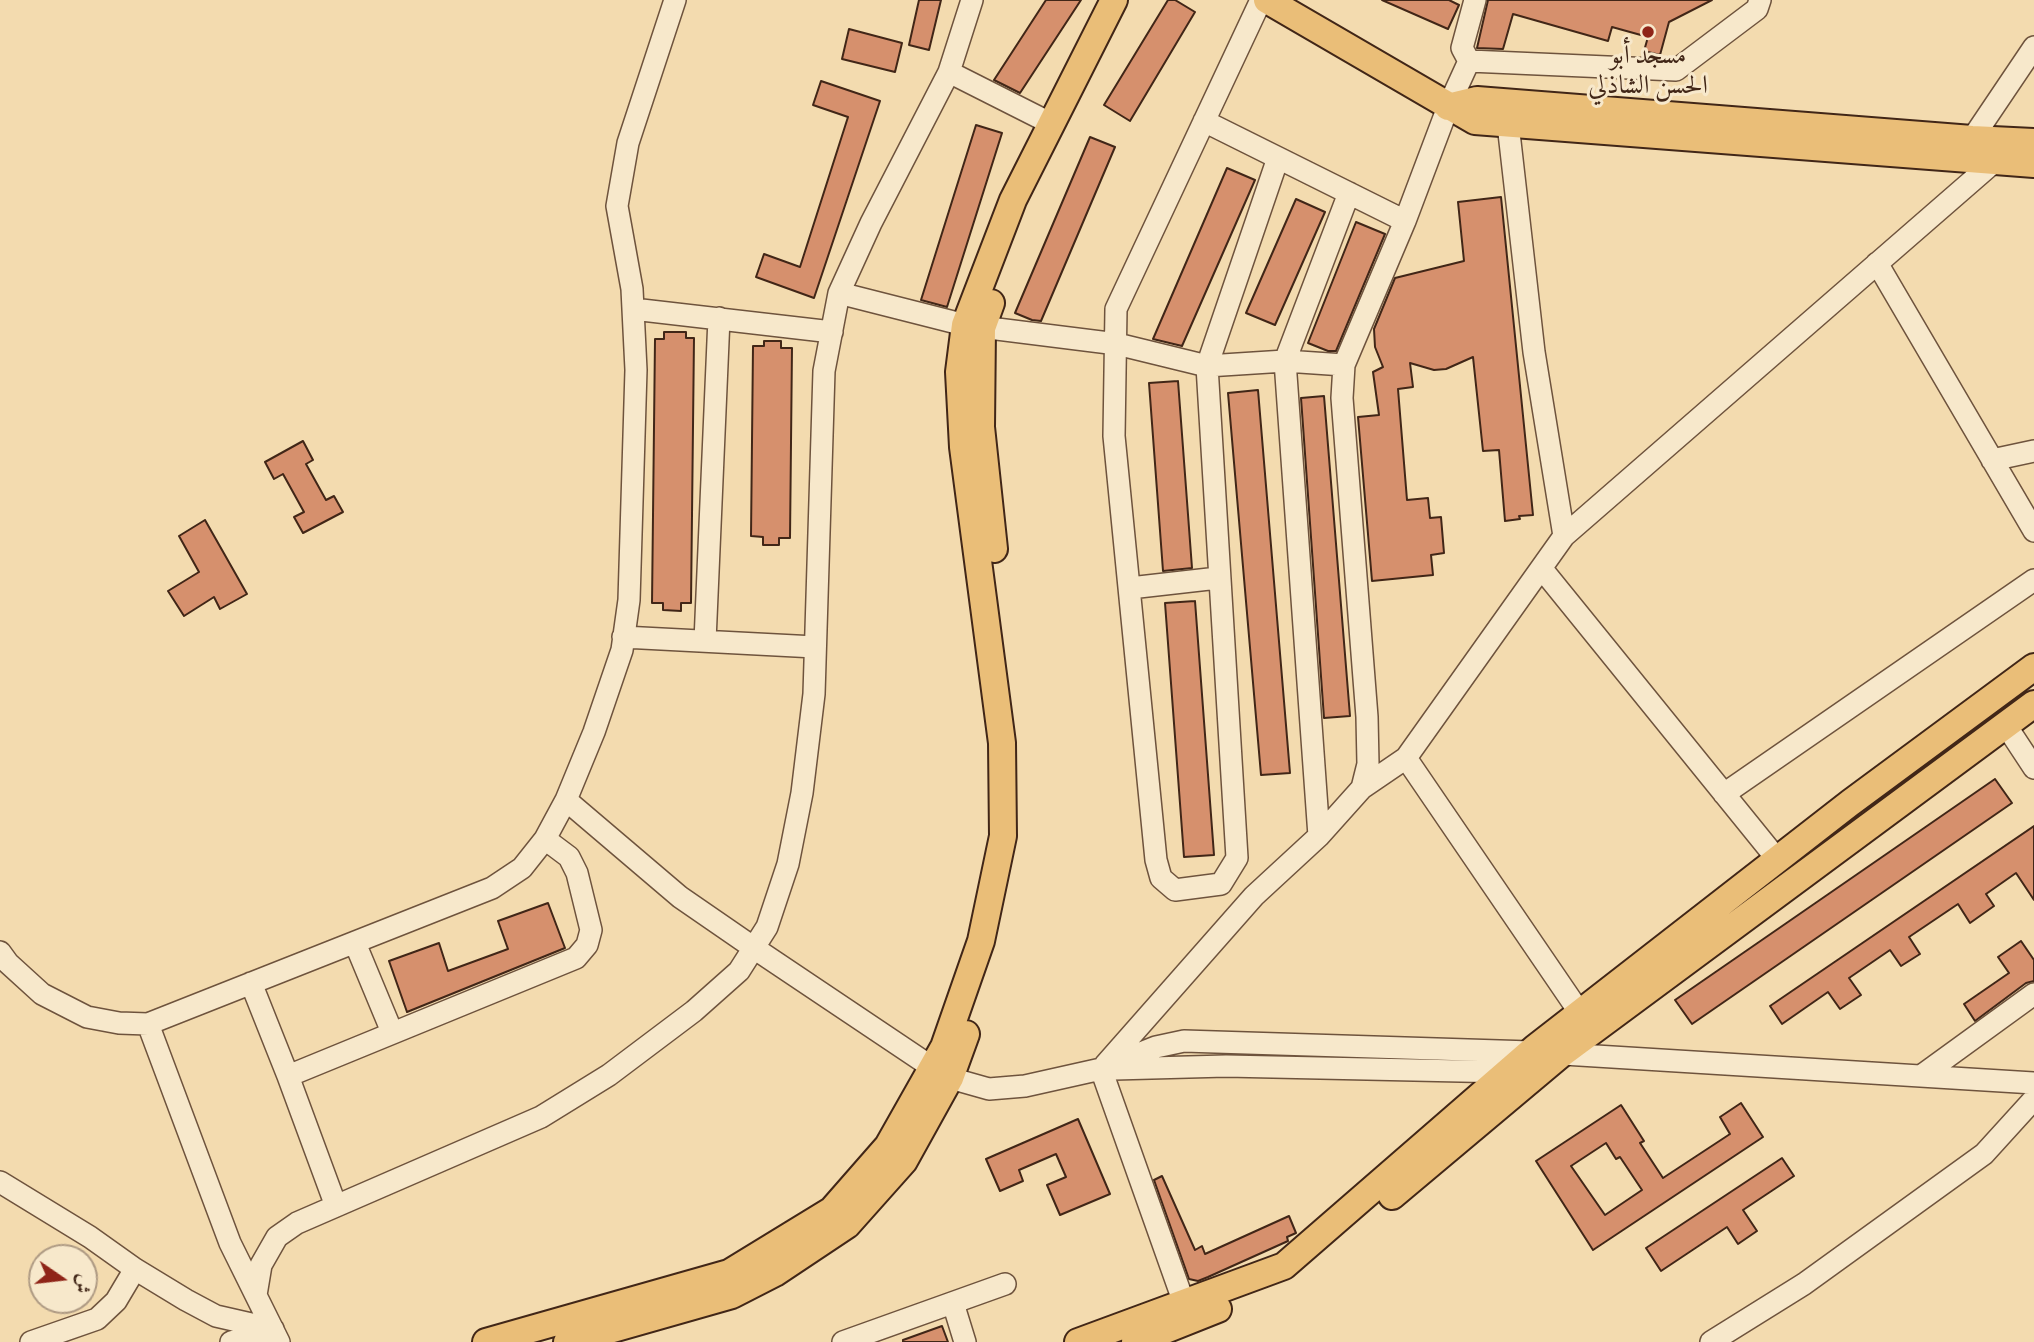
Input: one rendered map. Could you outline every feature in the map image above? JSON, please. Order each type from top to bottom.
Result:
[{"type":"main road","points":[[567,1342],[732,1295],[775,1272],[847,1225],[904,1161],[998,943],[1019,841],[1016,746],[981,427],[974,327],[1013,200],[1114,0]]},
{"type":"main road","points":[[974,327],[1007,258],[1064,123],[1131,0]]},
{"type":"main road","points":[[1282,4],[1475,121],[2034,164]]},
{"type":"main road","points":[[1448,107],[1477,100],[2034,142]]},
{"type":"main road","points":[[1078,1342],[1284,1266],[1531,1052],[1777,859],[2034,667]]},
{"type":"main road","points":[[1145,1340],[1291,1280],[1560,1055],[2034,704]]},
{"type":"main road","points":[[486,1342],[729,1273],[832,1210],[888,1146],[942,1073]]},
{"type":"street","points":[[0,953],[8,964],[43,995],[87,1017],[119,1023],[148,1024],[492,888],[522,868],[545,839],[566,800],[594,732],[621,650],[629,586],[636,370],[634,309],[617,206],[628,143],[675,0]]},
{"type":"street","points":[[256,1295],[261,1265],[277,1237],[297,1223],[541,1116],[609,1075],[694,1011],[739,971],[767,928],[790,852],[804,780],[814,694],[824,371],[839,293],[871,223],[949,72],[972,0]]},
{"type":"street","points":[[1261,0],[1116,309],[1114,436],[1156,860],[1161,878],[1175,890],[1221,884],[1231,872],[1237,858],[1207,366],[1278,158]]},
{"type":"street","points":[[1469,61],[1462,48],[1475,0]]},
{"type":"street","points":[[1469,61],[1676,70],[1757,9],[1760,0]]},
{"type":"street","points":[[1972,139],[2034,47]]},
{"type":"street","points":[[1362,788],[1368,764],[1367,717],[1342,398],[1344,365],[1469,61]]},
{"type":"street","points":[[949,72],[1052,124]]},
{"type":"street","points":[[1204,121],[1405,220]]},
{"type":"street","points":[[1508,124],[1534,352],[1564,536]]},
{"type":"street","points":[[1101,1069],[1254,896],[1319,836],[1362,788],[1406,758],[1564,536],[1995,161]]},
{"type":"street","points":[[1319,836],[1285,361],[1349,193]]},
{"type":"street","points":[[1877,263],[2034,531]]},
{"type":"street","points":[[839,293],[974,327],[1117,344],[1207,366],[1285,361],[1344,365]]},
{"type":"street","points":[[634,309],[832,332]]},
{"type":"street","points":[[705,641],[719,318]]},
{"type":"street","points":[[1992,460],[2034,451]]},
{"type":"street","points":[[1542,569],[1777,859]]},
{"type":"street","points":[[1130,588],[1218,578]]},
{"type":"street","points":[[1724,794],[2034,580]]},
{"type":"street","points":[[623,637],[816,647]]},
{"type":"street","points":[[2006,724],[2034,768]]},
{"type":"street","points":[[1406,758],[1580,1013]]},
{"type":"street","points":[[566,800],[680,897],[754,948],[942,1073],[989,1089],[1026,1086],[1101,1069],[1156,1047],[1184,1041],[1531,1052],[2034,1083]]},
{"type":"street","points":[[288,1076],[576,958],[587,945],[591,930],[577,873],[569,857],[545,839]]},
{"type":"street","points":[[1231,872],[1254,896]]},
{"type":"street","points":[[355,943],[393,1032]]},
{"type":"street","points":[[251,983],[336,1206]]},
{"type":"street","points":[[1921,1076],[2034,995]]},
{"type":"street","points":[[148,1024],[230,1244],[276,1336]]},
{"type":"street","points":[[1101,1069],[1226,1066],[1507,1072],[1560,1055]]},
{"type":"street","points":[[1101,1069],[1184,1303]]},
{"type":"street","points":[[1711,1342],[1804,1284],[1984,1154],[2034,1099]]},
{"type":"street","points":[[0,1182],[90,1237],[135,1269],[216,1315],[276,1336]]},
{"type":"street","points":[[31,1342],[97,1319],[116,1301],[135,1269]]},
{"type":"street","points":[[843,1342],[1004,1284]]},
{"type":"street","points":[[953,1303],[965,1342]]},
{"type":"street","points":[[231,1342],[276,1336]]},
{"type":"building","points":[[919,0],[941,0],[929,50],[909,45]]},
{"type":"building","points":[[1046,0],[1081,0],[1020,93],[994,80]]},
{"type":"building","points":[[1168,0],[1175,0],[1195,12],[1130,121],[1104,105]]},
{"type":"building","points":[[1382,0],[1449,0],[1459,5],[1448,29]]},
{"type":"building","name":"مسجد أبو الحسن الشاذلي","points":[[1488,0],[1712,0],[1669,22],[1660,55],[1644,51],[1648,37],[1612,27],[1608,41],[1513,14],[1503,49],[1477,48]]},
{"type":"building","points":[[849,29],[902,43],[895,72],[842,59]]},
{"type":"building","points":[[821,81],[880,101],[814,298],[756,277],[764,254],[800,267],[848,117],[813,105]]},
{"type":"building","points":[[976,125],[1002,133],[947,307],[921,300]]},
{"type":"building","points":[[1090,137],[1115,147],[1041,321],[1032,320],[1015,313]]},
{"type":"building","points":[[1227,168],[1255,180],[1182,346],[1153,339]]},
{"type":"building","points":[[1501,197],[1533,515],[1505,521],[1499,450],[1483,451],[1473,357],[1446,369],[1434,370],[1410,363],[1413,387],[1398,389],[1407,500],[1428,498],[1430,518],[1441,517],[1444,553],[1431,555],[1433,575],[1372,581],[1358,417],[1379,415],[1373,372],[1383,367],[1375,347],[1374,329],[1395,278],[1464,261],[1458,202]]},
{"type":"building","points":[[1296,199],[1325,212],[1275,325],[1246,313]]},
{"type":"building","points":[[1356,222],[1385,234],[1336,351],[1328,351],[1308,343]]},
{"type":"building","points":[[664,332],[686,332],[686,338],[694,338],[691,603],[681,603],[681,611],[663,610],[663,603],[652,603],[655,339],[664,339]]},
{"type":"building","points":[[764,341],[781,341],[781,348],[792,348],[790,538],[779,538],[779,545],[763,545],[763,537],[751,536],[753,346],[764,346]]},
{"type":"building","points":[[1178,381],[1192,568],[1163,571],[1149,383]]},
{"type":"building","points":[[1258,390],[1290,773],[1261,775],[1228,393]]},
{"type":"building","points":[[1324,396],[1350,716],[1324,718],[1301,398]]},
{"type":"building","points":[[303,441],[313,460],[306,464],[326,500],[334,496],[343,512],[303,533],[294,517],[304,512],[283,474],[274,479],[265,462]]},
{"type":"building","points":[[205,520],[247,594],[220,609],[214,597],[184,616],[168,591],[199,572],[179,536]]},
{"type":"building","points":[[1195,601],[1214,855],[1184,857],[1165,603]]},
{"type":"building","points":[[1995,779],[2012,803],[1692,1024],[1675,1000]]},
{"type":"building","points":[[2034,826],[2034,900],[2016,873],[1986,894],[1994,906],[1970,923],[1958,904],[1909,937],[1920,954],[1901,966],[1890,950],[1849,978],[1861,995],[1840,1009],[1828,992],[1782,1024],[1770,1006]]},
{"type":"building","points":[[548,903],[565,948],[407,1012],[389,961],[439,943],[448,971],[508,949],[498,921]]},
{"type":"building","points":[[2021,941],[2034,960],[2034,981],[2026,983],[1975,1021],[1964,1004],[2009,973],[1998,957]]},
{"type":"building","points":[[1741,1103],[1763,1137],[1593,1250],[1536,1161],[1621,1105],[1644,1141],[1640,1143],[1663,1178],[1730,1134],[1720,1117]],"holes":[[[1606,1143],[1616,1159],[1620,1157],[1642,1190],[1605,1215],[1571,1166]]]},
{"type":"building","points":[[1078,1119],[1110,1194],[1060,1215],[1047,1185],[1066,1177],[1056,1154],[1019,1170],[1023,1181],[1000,1191],[986,1159]]},
{"type":"building","points":[[1782,1158],[1794,1176],[1743,1210],[1757,1231],[1738,1244],[1727,1227],[1661,1271],[1646,1248]]},
{"type":"building","points":[[1162,1176],[1195,1250],[1202,1246],[1205,1254],[1289,1216],[1296,1233],[1287,1237],[1288,1241],[1208,1277],[1198,1281],[1189,1279],[1154,1180]]},
{"type":"building","points":[[942,1326],[948,1342],[903,1342],[903,1340]]},
{"type":"place","name":"مسجد أبو الحسن الشاذلي","points":[[1648,32]]}]
